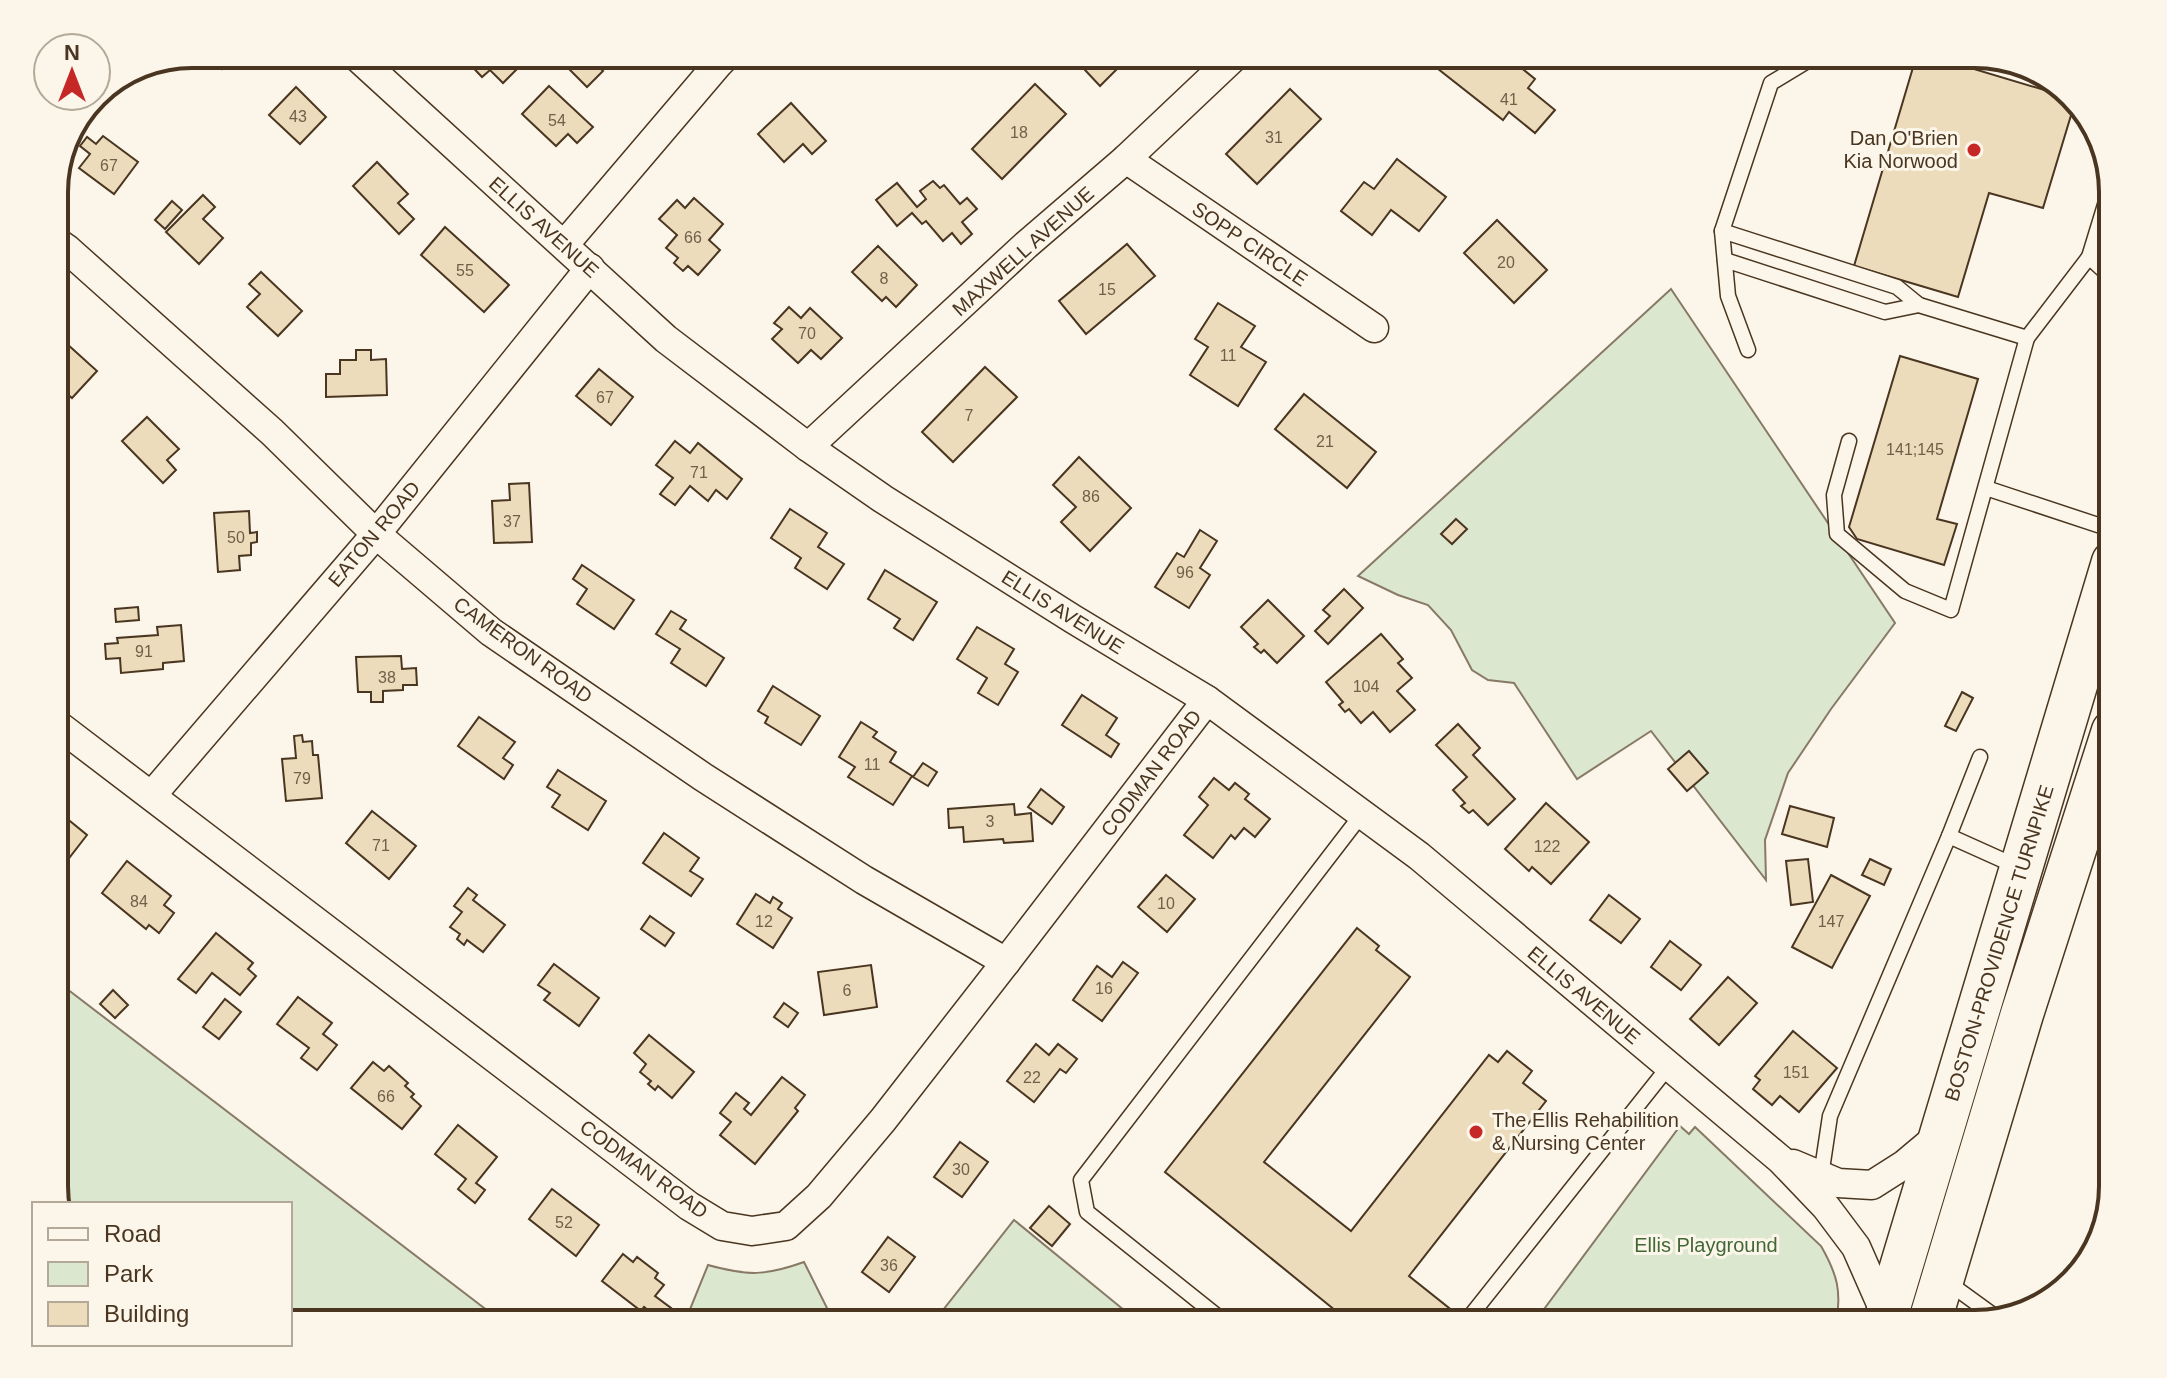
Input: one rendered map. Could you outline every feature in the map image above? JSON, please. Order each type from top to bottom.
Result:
[{"type":"main road","name":"BOSTON-PROVIDENCE TURNPIKE","points":[[1888,1310],[2099,609]]},
{"type":"main road","points":[[1933,1310],[2022,1014],[2099,775]]},
{"type":"street","name":"ELLIS AVENUE","points":[[369,68],[666,339],[808,447],[908,515],[1207,700],[1419,856],[1781,1160],[1826,1207],[1856,1247],[1881,1310]]},
{"type":"street","points":[[564,245],[716,68]]},
{"type":"street","name":"MAXWELL AVENUE","points":[[808,447],[1222,68]]},
{"type":"street","name":"SOPP CIRCLE","points":[[1126,159],[1374,328]]},
{"type":"street","name":"CAMERON ROAD","points":[[68,250],[272,432],[376,534],[491,632],[703,777],[864,880],[1006,962]]},
{"type":"street","name":"EATON ROAD","points":[[152,795],[376,534],[590,268]]},
{"type":"street","name":"CODMAN ROAD","points":[[68,732],[689,1206],[722,1226],[752,1231],[786,1226],[819,1196],[883,1120],[1207,700]]},
{"type":"street","name":"ELLIS AVENUE","points":[[1781,1160],[1838,1183],[1872,1185],[1905,1164],[1942,1132]]},
{"type":"lane","points":[[1748,350],[1728,296],[1722,231],[1771,83],[1796,68]]},
{"type":"lane","points":[[1849,441],[1834,495],[1837,534],[1905,591],[1951,610],[2027,338],[2089,257],[2099,224]]},
{"type":"lane","points":[[1722,231],[1897,287],[1919,305],[2027,338]]},
{"type":"lane","points":[[2089,257],[2099,256]]},
{"type":"lane","points":[[2089,257],[2099,266]]},
{"type":"lane","points":[[1725,260],[1885,312],[1919,305]]},
{"type":"lane","points":[[1986,488],[2099,525]]},
{"type":"lane","points":[[1821,1176],[1830,1116],[1980,757]]},
{"type":"lane","points":[[1210,1310],[1087,1212],[1081,1180],[1362,814]]},
{"type":"lane","points":[[1949,836],[2022,868]]},
{"type":"lane","points":[[1475,1310],[1669,1066]]},
{"type":"lane","points":[[1942,1279],[1985,1309]]},
{"type":"green space","points":[[1671,289],[1895,623],[1788,773],[1765,840],[1766,880],[1651,731],[1577,779],[1514,683],[1488,680],[1472,670],[1451,630],[1428,605],[1358,576]]},
{"type":"green space","points":[[68,990],[487,1310],[292,1310],[292,1202],[69,1202]]},
{"type":"green space","name":"Ellis Playground","points":[[1680,1126],[1689,1134],[1695,1127],[1821,1246],[1837,1283],[1837,1310],[1543,1310]]},
{"type":"green space","points":[[1014,1220],[1124,1310],[943,1310]]},
{"type":"green space","points":[[804,1262],[828,1310],[690,1310],[708,1265],[756,1273]]},
{"type":"building","points":[[473,68],[518,68],[503,83],[490,70],[482,77]]},
{"type":"building","points":[[568,68],[600,68],[603,71],[587,87]]},
{"type":"building","points":[[1083,68],[1118,68],[1100,86]]},
{"type":"building","points":[[1437,68],[1521,68],[1535,79],[1528,88],[1555,110],[1535,133],[1509,112],[1503,120]]},
{"type":"building","name":"Dan O'Brien Kia Norwood","points":[[1913,68],[1971,68],[2046,91],[2068,110],[2071,115],[2043,208],[1989,193],[1958,297],[1854,266]]},
{"type":"building","points":[[1035,84],[1066,114],[1002,179],[972,149]]},
{"type":"building","points":[[549,86],[593,127],[577,143],[568,134],[556,146],[522,114]]},
{"type":"building","points":[[296,87],[326,117],[300,144],[269,115]]},
{"type":"building","points":[[1290,89],[1321,119],[1257,184],[1226,154]]},
{"type":"building","points":[[791,103],[826,141],[812,154],[803,144],[784,162],[758,134]]},
{"type":"building","points":[[103,136],[138,162],[114,194],[79,168],[90,154],[80,146],[87,137],[96,144]]},
{"type":"building","points":[[1397,159],[1446,197],[1419,231],[1391,210],[1372,235],[1341,211],[1364,182],[1374,189]]},
{"type":"building","points":[[377,162],[408,194],[398,203],[414,219],[399,234],[353,186]]},
{"type":"building","points":[[933,181],[940,188],[944,185],[960,204],[967,198],[977,209],[962,222],[972,234],[961,244],[952,233],[943,241],[926,221],[922,224],[912,213],[897,226],[876,200],[897,183],[917,207],[926,199],[920,191]]},
{"type":"building","points":[[203,195],[215,207],[203,219],[223,238],[199,264],[166,232]]},
{"type":"building","points":[[694,198],[723,224],[709,240],[720,250],[698,275],[688,266],[683,271],[674,263],[678,258],[666,248],[677,235],[659,219],[677,200],[685,208]]},
{"type":"building","points":[[172,201],[182,210],[165,229],[155,220]]},
{"type":"building","points":[[1497,220],[1547,270],[1514,303],[1464,253]]},
{"type":"building","points":[[445,227],[509,285],[484,312],[421,255]]},
{"type":"building","points":[[1127,244],[1155,276],[1086,334],[1059,301]]},
{"type":"building","points":[[878,246],[917,285],[896,307],[886,297],[882,301],[852,272]]},
{"type":"building","points":[[261,272],[302,311],[278,336],[247,307],[260,294],[249,284]]},
{"type":"building","points":[[1218,303],[1255,326],[1241,347],[1266,362],[1238,406],[1190,375],[1208,347],[1195,339]]},
{"type":"building","points":[[789,307],[801,318],[810,308],[842,338],[821,359],[811,350],[798,363],[772,339],[782,329],[774,323]]},
{"type":"building","points":[[68,345],[97,371],[72,398],[68,395]]},
{"type":"building","points":[[356,350],[371,350],[371,360],[386,359],[387,395],[326,397],[326,374],[340,374],[340,360],[356,360]]},
{"type":"building","points":[[1900,356],[1978,379],[1937,519],[1957,524],[1944,565],[1857,539],[1849,527]]},
{"type":"building","points":[[985,367],[1017,397],[953,462],[922,432]]},
{"type":"building","points":[[599,369],[633,397],[611,425],[576,396]]},
{"type":"building","points":[[1304,394],[1376,452],[1347,488],[1275,429]]},
{"type":"building","points":[[147,417],[179,449],[167,460],[176,470],[163,483],[122,441]]},
{"type":"building","points":[[675,441],[690,453],[698,443],[742,479],[727,499],[716,490],[708,501],[690,486],[675,505],[660,494],[673,478],[656,465]]},
{"type":"building","points":[[1079,457],[1131,508],[1090,551],[1061,522],[1076,507],[1053,485]]},
{"type":"building","points":[[529,483],[532,542],[494,543],[492,501],[510,500],[509,484]]},
{"type":"building","points":[[790,509],[827,533],[818,547],[844,564],[827,589],[795,568],[801,558],[771,538]]},
{"type":"building","points":[[249,511],[250,533],[257,532],[257,542],[251,543],[251,555],[239,556],[240,570],[218,572],[214,513]]},
{"type":"building","points":[[1456,519],[1467,529],[1452,544],[1441,534]]},
{"type":"building","points":[[1200,530],[1217,541],[1200,568],[1210,575],[1189,608],[1155,587],[1177,553],[1184,557]]},
{"type":"building","points":[[582,565],[634,600],[614,629],[577,604],[587,589],[573,579]]},
{"type":"building","points":[[885,570],[937,602],[913,640],[894,628],[900,619],[868,599]]},
{"type":"building","points":[[1344,589],[1363,608],[1328,644],[1315,631],[1330,616],[1323,610]]},
{"type":"building","points":[[1268,600],[1304,636],[1277,663],[1264,650],[1261,653],[1254,647],[1258,644],[1241,627]]},
{"type":"building","points":[[138,607],[139,620],[116,622],[115,609]]},
{"type":"building","points":[[671,611],[686,620],[680,629],[724,658],[706,686],[671,663],[680,649],[656,634]]},
{"type":"building","points":[[181,625],[184,661],[163,663],[163,669],[121,673],[120,658],[106,659],[105,644],[118,643],[117,638],[158,635],[157,627]]},
{"type":"building","points":[[977,627],[1014,649],[1005,664],[1018,672],[998,705],[978,693],[987,678],[957,659]]},
{"type":"building","points":[[1381,634],[1403,659],[1398,663],[1412,678],[1397,691],[1415,710],[1390,732],[1373,712],[1361,723],[1349,709],[1345,712],[1339,705],[1343,702],[1326,682]]},
{"type":"building","points":[[401,656],[402,669],[416,668],[417,685],[403,685],[403,690],[383,691],[383,702],[371,702],[371,692],[358,692],[356,657]]},
{"type":"building","points":[[773,686],[820,716],[801,745],[765,723],[768,717],[758,711]]},
{"type":"building","points":[[1962,692],[1973,698],[1956,731],[1945,726]]},
{"type":"building","points":[[1082,695],[1117,718],[1106,735],[1119,744],[1111,757],[1062,725]]},
{"type":"building","points":[[479,717],[515,742],[503,758],[513,765],[504,779],[458,746]]},
{"type":"building","points":[[861,722],[877,732],[873,737],[896,752],[890,762],[912,776],[893,805],[848,777],[855,767],[839,757]]},
{"type":"building","points":[[1458,724],[1480,748],[1473,755],[1515,799],[1488,825],[1473,810],[1469,813],[1461,806],[1465,803],[1453,790],[1467,777],[1436,745]]},
{"type":"building","points":[[302,735],[303,742],[312,741],[313,755],[318,755],[322,798],[286,801],[282,759],[296,758],[294,736]]},
{"type":"building","points":[[1689,751],[1708,773],[1687,791],[1668,769]]},
{"type":"building","points":[[923,763],[937,772],[928,786],[913,777]]},
{"type":"building","points":[[558,770],[606,801],[588,830],[552,807],[560,795],[547,787]]},
{"type":"building","points":[[1214,778],[1229,790],[1235,783],[1249,794],[1245,799],[1270,819],[1255,837],[1244,828],[1235,839],[1231,835],[1213,858],[1184,835],[1208,805],[1199,797]]},
{"type":"building","points":[[1041,789],[1064,807],[1052,824],[1028,807]]},
{"type":"building","points":[[1546,803],[1589,842],[1551,884],[1532,867],[1529,871],[1505,849]]},
{"type":"building","points":[[1014,804],[1015,815],[1031,813],[1033,841],[1004,843],[1003,839],[964,842],[963,827],[949,828],[948,809]]},
{"type":"building","points":[[1790,806],[1834,818],[1827,847],[1782,834]]},
{"type":"building","points":[[372,811],[416,846],[389,879],[346,843]]},
{"type":"building","points":[[68,819],[87,835],[68,859]]},
{"type":"building","points":[[664,833],[699,858],[690,871],[703,879],[691,896],[643,863]]},
{"type":"building","points":[[1808,859],[1813,902],[1791,905],[1786,861]]},
{"type":"building","points":[[1870,859],[1891,869],[1884,885],[1862,875]]},
{"type":"building","points":[[127,861],[171,896],[164,905],[174,913],[159,933],[149,925],[146,929],[102,893]]},
{"type":"building","points":[[1166,875],[1195,899],[1167,932],[1138,907]]},
{"type":"building","points":[[1831,875],[1870,896],[1832,968],[1792,947]]},
{"type":"building","points":[[468,888],[477,895],[473,900],[505,925],[483,952],[467,940],[464,945],[457,939],[460,934],[450,927],[462,912],[454,906]]},
{"type":"building","points":[[756,894],[770,903],[773,897],[782,903],[778,909],[792,918],[773,948],[737,924]]},
{"type":"building","points":[[1609,895],[1640,919],[1621,943],[1590,920]]},
{"type":"building","points":[[650,916],[674,933],[665,946],[641,929]]},
{"type":"building","name":"The Ellis Rehabilition & Nursing Center","points":[[1357,928],[1379,946],[1376,950],[1410,977],[1264,1162],[1351,1231],[1489,1055],[1498,1062],[1507,1051],[1532,1071],[1523,1083],[1546,1101],[1409,1276],[1449,1308],[1447,1310],[1335,1310],[1165,1172]]},
{"type":"building","points":[[216,933],[253,963],[248,969],[256,976],[240,995],[212,973],[196,993],[178,979]]},
{"type":"building","points":[[1670,941],[1701,965],[1681,990],[1651,967]]},
{"type":"building","points":[[1123,962],[1138,973],[1102,1021],[1073,1000],[1097,966],[1112,977]]},
{"type":"building","points":[[554,964],[599,998],[579,1026],[544,1000],[550,993],[538,985]]},
{"type":"building","points":[[871,965],[877,1007],[824,1015],[818,972]]},
{"type":"building","points":[[1728,977],[1757,1003],[1719,1045],[1690,1019]]},
{"type":"building","points":[[113,990],[128,1005],[115,1018],[100,1004]]},
{"type":"building","points":[[298,997],[332,1023],[323,1034],[337,1045],[317,1070],[301,1058],[309,1048],[277,1024]]},
{"type":"building","points":[[225,999],[241,1012],[219,1039],[203,1027]]},
{"type":"building","points":[[784,1003],[798,1013],[788,1027],[774,1017]]},
{"type":"building","points":[[1793,1031],[1837,1068],[1799,1112],[1780,1096],[1772,1105],[1753,1089],[1760,1080],[1755,1076]]},
{"type":"building","points":[[649,1035],[694,1072],[672,1098],[658,1086],[655,1090],[648,1084],[651,1081],[640,1072],[646,1064],[634,1053]]},
{"type":"building","points":[[1036,1044],[1049,1055],[1058,1044],[1077,1059],[1066,1073],[1060,1069],[1034,1102],[1007,1081]]},
{"type":"building","points":[[373,1062],[384,1071],[389,1066],[408,1083],[405,1086],[414,1094],[411,1097],[421,1106],[402,1129],[351,1088]]},
{"type":"building","points":[[782,1077],[805,1095],[795,1108],[798,1111],[755,1164],[720,1135],[731,1122],[720,1113],[736,1093],[749,1103],[744,1109],[751,1115]]},
{"type":"building","points":[[458,1125],[497,1157],[476,1183],[485,1190],[475,1203],[458,1189],[466,1179],[435,1154]]},
{"type":"building","points":[[960,1142],[988,1162],[962,1197],[934,1177]]},
{"type":"building","points":[[552,1189],[599,1225],[576,1256],[529,1219]]},
{"type":"building","points":[[1049,1206],[1070,1224],[1052,1246],[1030,1228]]},
{"type":"building","points":[[888,1237],[915,1257],[889,1292],[862,1272]]},
{"type":"building","points":[[623,1254],[633,1262],[637,1257],[658,1273],[655,1278],[664,1285],[655,1296],[671,1308],[648,1310],[644,1307],[640,1310],[602,1281]]},
{"type":"place","name":"Dan O'Brien Kia Norwood","points":[[1974,150]]},
{"type":"place","name":"The Ellis Rehabilition & Nursing Center","points":[[1476,1132]]}]
